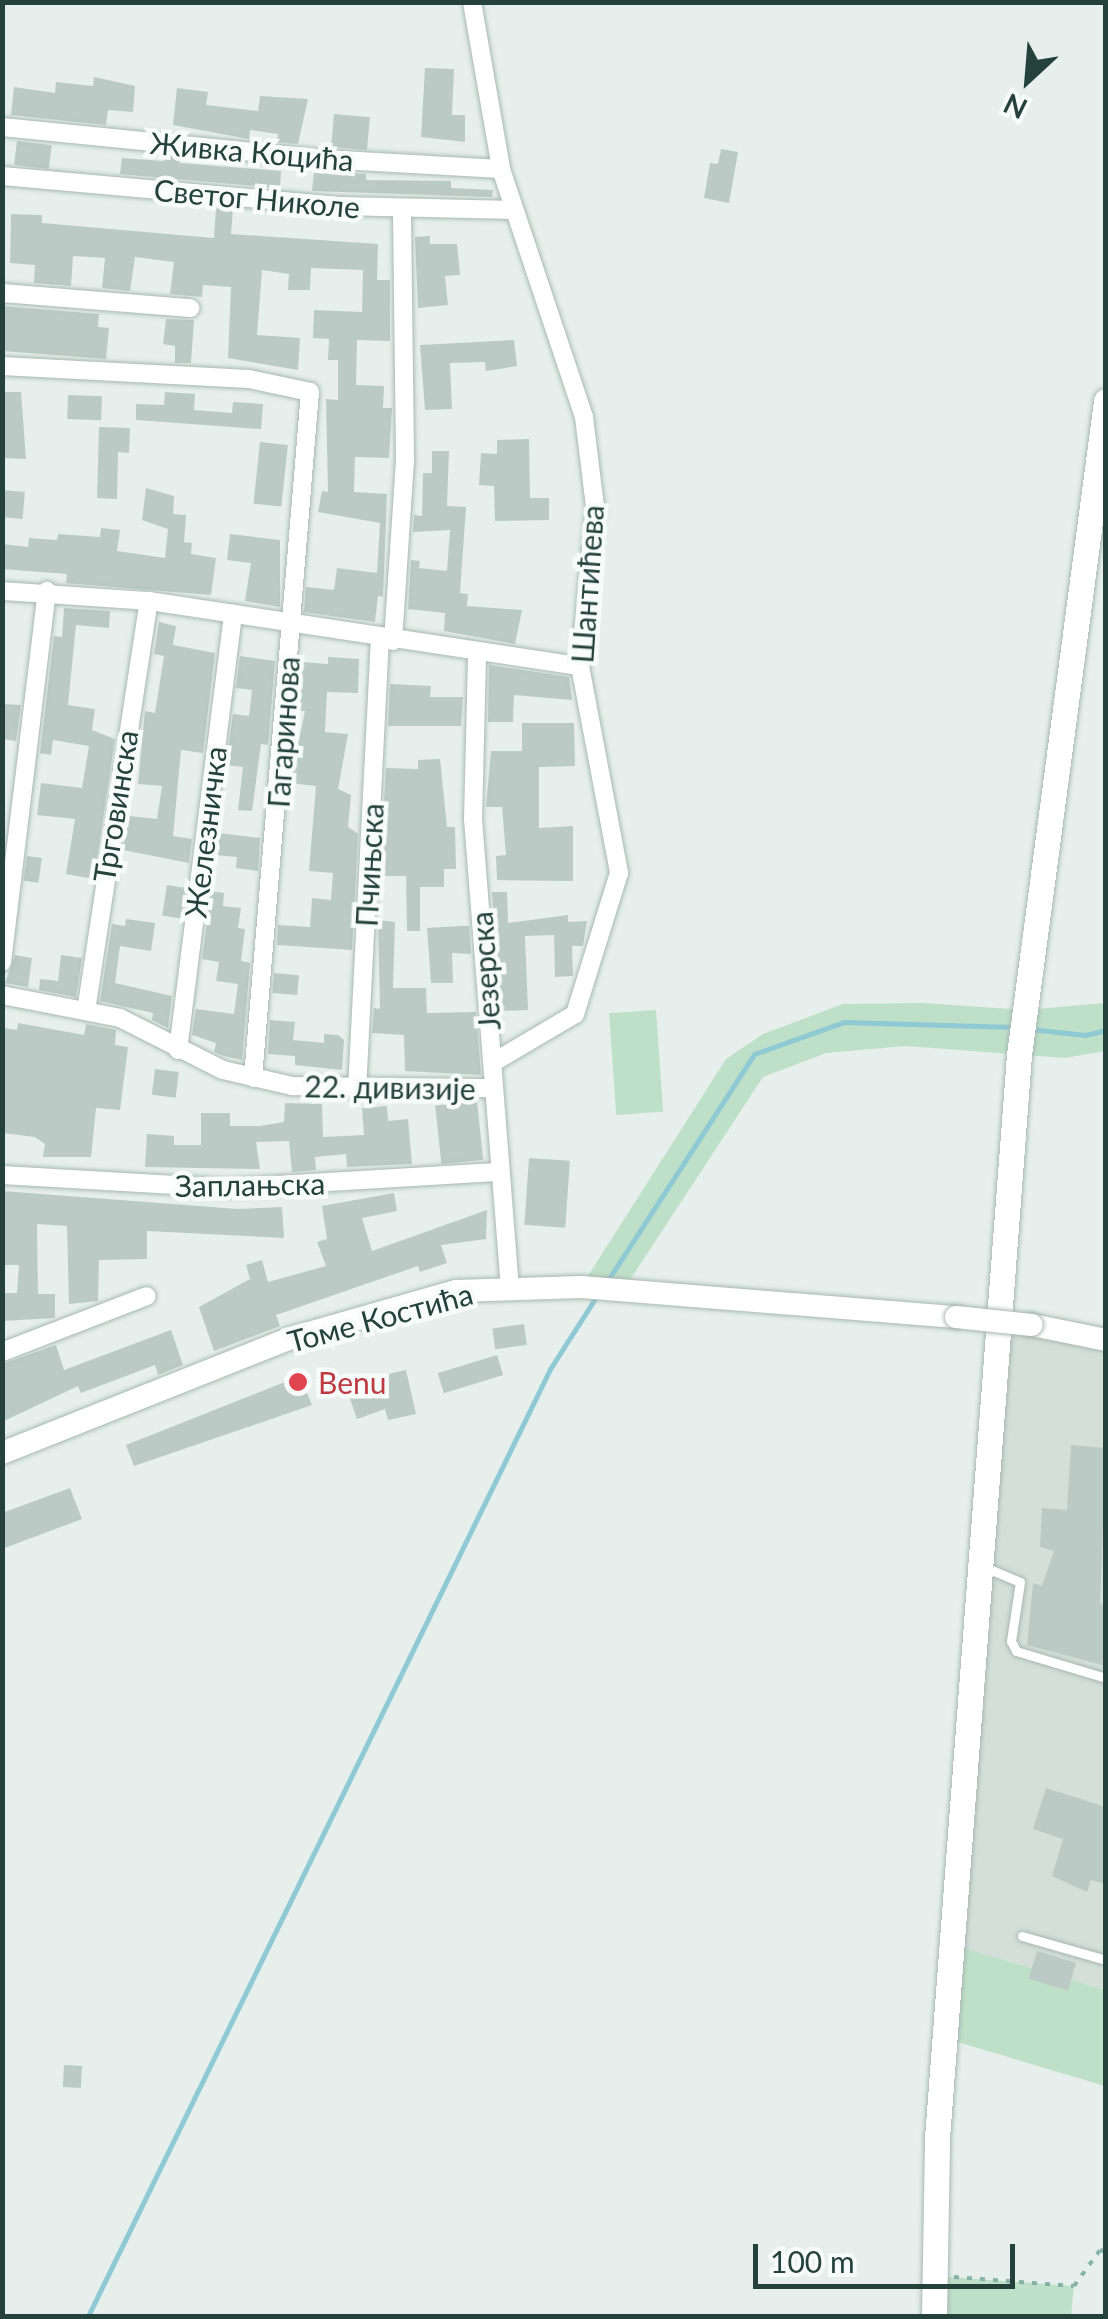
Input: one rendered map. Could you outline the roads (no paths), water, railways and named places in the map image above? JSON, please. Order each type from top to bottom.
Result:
[{"type":"main road","points":[[934,2316],[937,2138],[1019,1055],[1106,401]]},
{"type":"street","name":"Шантићева","points":[[472,2],[512,210],[584,417],[594,507],[580,666],[619,872],[576,1014],[492,1064]]},
{"type":"street","name":"Живка Коцића","points":[[2,127],[323,159],[501,168]]},
{"type":"street","name":"Светог Николе","points":[[2,176],[402,209],[512,210]]},
{"type":"street","name":"Пчињска","points":[[357,1091],[387,640],[405,458],[402,209]]},
{"type":"street","points":[[2,292],[190,308]]},
{"type":"street","name":"Гагаринова","points":[[2,366],[306,388],[310,423],[253,1078]]},
{"type":"street","points":[[2,591],[149,601],[477,656],[580,666]]},
{"type":"street","points":[[2,962],[47,592]]},
{"type":"street","name":"Трговинска","points":[[86,1011],[149,601]]},
{"type":"street","name":"Железничка","points":[[178,1050],[233,613]]},
{"type":"street","name":"Језерска","points":[[477,656],[473,819],[492,1064],[496,1172],[510,1286]]},
{"type":"street","name":"22. дивизије","points":[[2,995],[120,1018],[178,1050],[253,1078],[357,1091],[493,1088]]},
{"type":"street","name":"Заплањска","points":[[2,1175],[228,1188],[496,1172]]},
{"type":"street","name":"Томе Костића","points":[[2,1453],[291,1338],[456,1291],[510,1286],[589,1288],[1032,1324],[1106,1340]]},
{"type":"street","points":[[2,1352],[147,1296]]},
{"type":"lane","points":[[979,1565],[1020,1582],[1012,1642],[1016,1650],[1106,1678]]},
{"type":"lane","points":[[1022,1936],[1106,1960]]},
{"type":"waterway","points":[[608,1280],[754,1054],[844,1022],[1014,1027]]},
{"type":"waterway","points":[[1030,1029],[1085,1035],[1106,1030]]},
{"type":"waterway","points":[[88,2316],[550,1369],[596,1297]]},
{"type":"place","name":"Benu","points":[[298,1382]]}]
